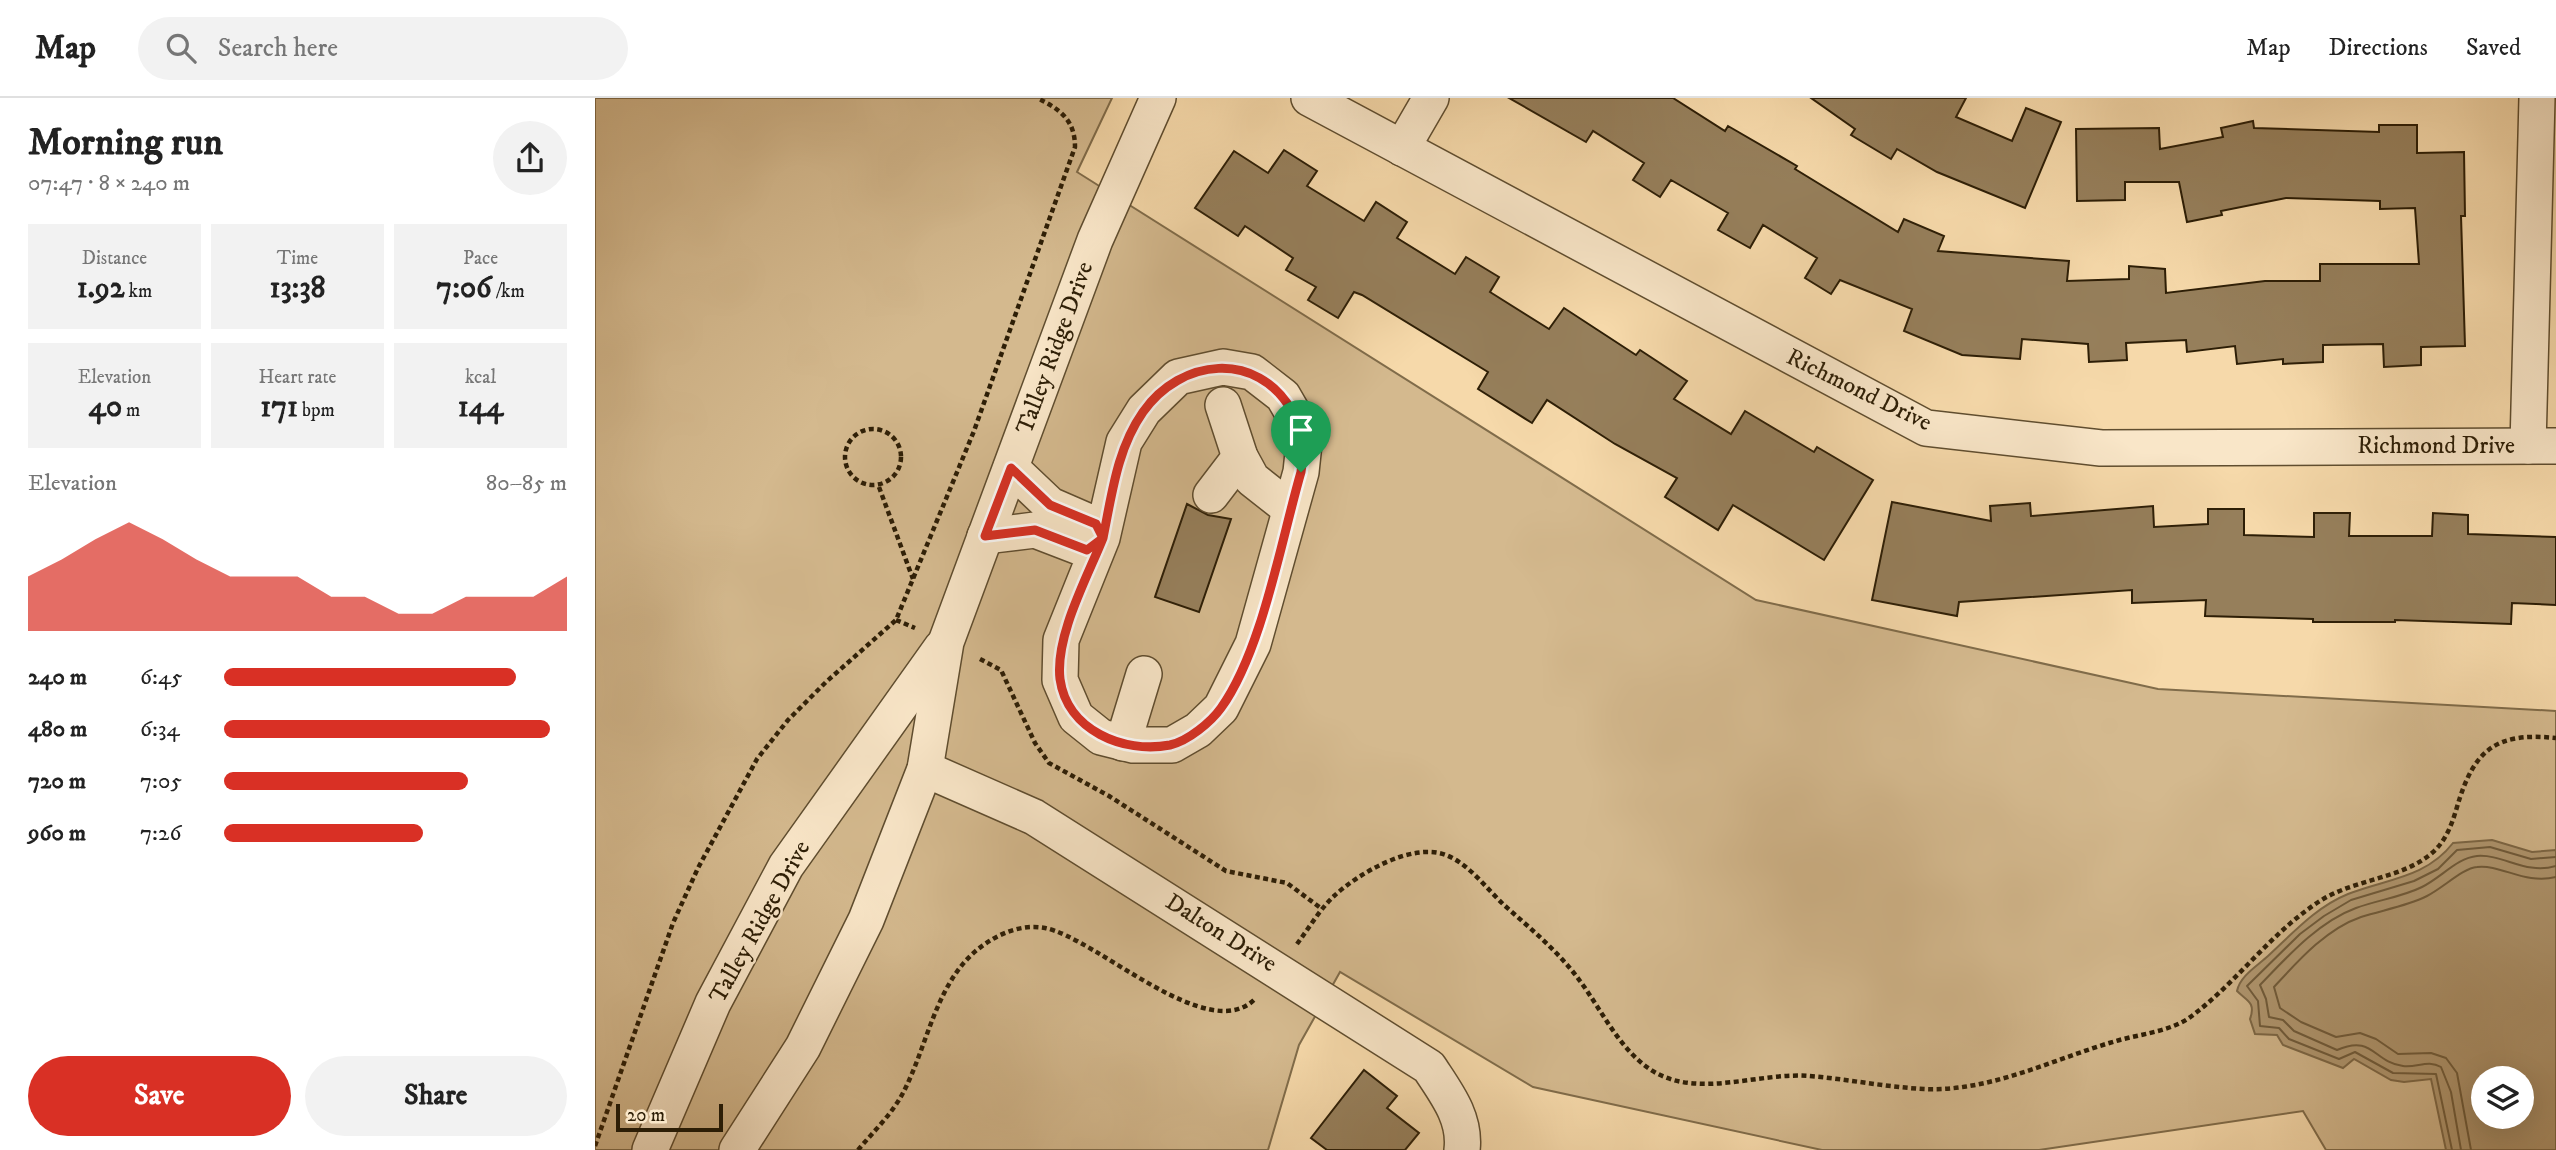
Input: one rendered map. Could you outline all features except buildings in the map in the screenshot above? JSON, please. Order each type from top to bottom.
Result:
[{"type":"street","name":"Talley Ridge Drive","points":[[737,1150],[803,1047],[866,920],[925,769],[946,642],[1095,240],[1158,98]]},
{"type":"street","name":"Richmond Drive","points":[[1309,98],[1926,428],[2101,448],[2542,446]]},
{"type":"street","points":[[1402,148],[1431,98]]},
{"type":"street","points":[[2537,98],[2542,446]]},
{"type":"street","points":[[1223,367],[1252,372],[1283,396],[1305,434],[1301,472],[1290,509],[1253,644],[1221,708],[1198,730],[1172,745],[1123,743],[1101,737],[1076,717],[1060,680],[1061,640],[1103,538],[1124,442],[1144,410],[1178,377],[1223,367]]},
{"type":"street","points":[[1223,405],[1240,457],[1252,479],[1290,509]]},
{"type":"street","points":[[1211,495],[1240,457]]},
{"type":"street","points":[[1011,468],[1050,505],[1096,524],[1103,538]]},
{"type":"street","points":[[985,536],[1035,530],[1087,550],[1103,538]]},
{"type":"street","name":"Talley Ridge Drive","points":[[650,1150],[713,1003],[786,866],[946,642]]},
{"type":"street","points":[[1123,743],[1144,674]]},
{"type":"street","name":"Dalton Drive","points":[[925,769],[1034,817],[1429,1067],[1454,1107],[1464,1135],[1462,1150]]},
{"type":"path","points":[[595,1146],[673,923],[698,868],[757,759],[788,720],[826,682],[897,620],[974,431],[1075,148],[1075,135],[1065,115],[1037,98]]},
{"type":"path","points":[[865,428],[888,432],[900,451],[898,470],[879,487],[858,481],[845,465],[849,445],[865,428]]},
{"type":"path","points":[[879,487],[913,580]]},
{"type":"path","points":[[858,1150],[903,1094],[955,972],[970,955],[998,936],[1031,927],[1060,932],[1155,987],[1220,1012],[1230,1013],[1253,1002],[1322,909],[1345,887],[1401,859],[1440,853],[1457,861],[1475,876],[1554,951],[1577,976],[1628,1049],[1641,1063],[1663,1076],[1695,1083],[1796,1075],[1922,1089],[1959,1087],[2027,1071],[2185,1020],[2279,933],[2320,901],[2346,887],[2416,864],[2428,857],[2451,827],[2462,787],[2474,763],[2493,745],[2515,736],[2556,738]]},
{"type":"shaded area","points":[[595,98],[1112,98],[1077,172],[1756,600],[2158,689],[2556,711],[2556,1150],[2326,1150],[2303,1111],[2039,1150],[1822,1150],[1533,1087],[1340,972],[1299,1045],[1268,1150],[595,1150]]},
{"type":"water","points":[[2492,840],[2532,852],[2556,850],[2556,1150],[2446,1150],[2431,1079],[2404,1082],[2391,1080],[2354,1059],[2343,1068],[2283,1045],[2277,1035],[2255,1034],[2250,1019],[2251,1005],[2237,991],[2249,972],[2305,921],[2336,899],[2418,871],[2442,855],[2453,843]]},
{"type":"route","points":[[1301,472],[1253,644],[1221,708],[1198,730],[1172,745],[1133,745],[1101,737],[1076,717],[1060,680],[1061,640],[1103,538],[1096,524],[1050,505],[1011,468],[985,536],[1035,530],[1087,550],[1103,538],[1124,442],[1144,410],[1178,377],[1223,367],[1252,372],[1283,396],[1305,434],[1301,472]]}]
